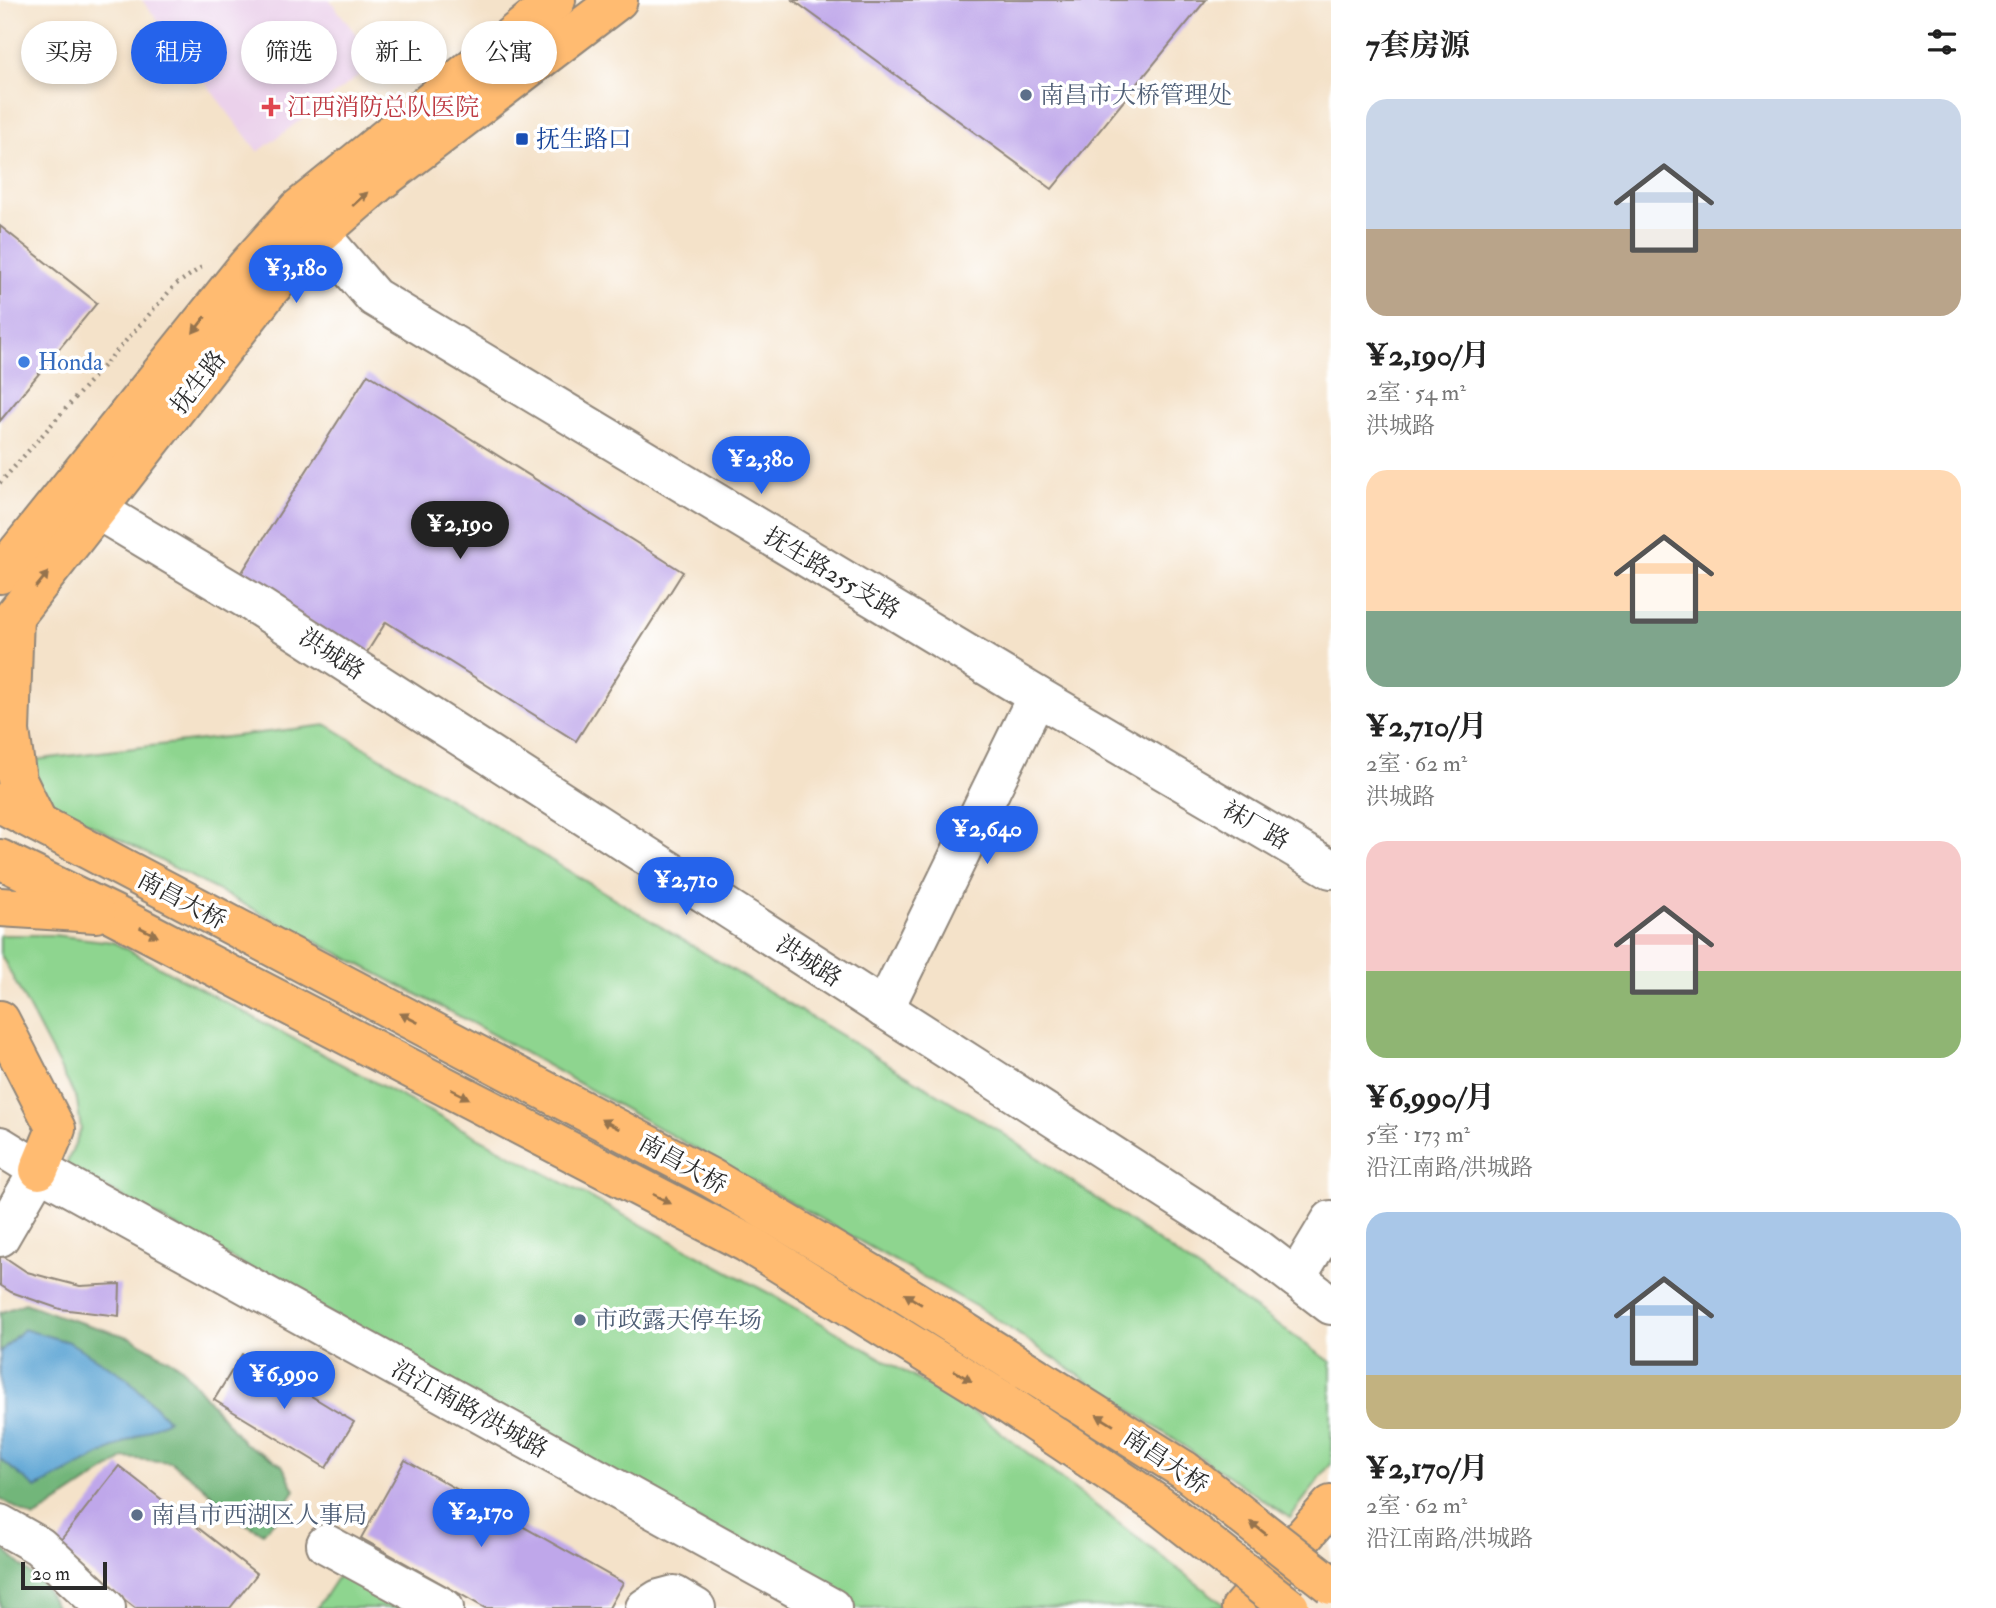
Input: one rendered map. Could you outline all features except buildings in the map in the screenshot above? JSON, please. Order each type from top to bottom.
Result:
[{"type":"main road","name":"抚生路","points":[[7,625],[83,501],[247,266],[298,209],[556,0]]},
{"type":"main road","name":"抚生路","points":[[0,574],[83,501],[320,234],[379,183],[618,0]]},
{"type":"main road","points":[[7,625],[10,731],[17,780],[38,823]]},
{"type":"main road","name":"南昌大桥","points":[[0,803],[711,1178],[892,1286],[1184,1470],[1331,1585]]},
{"type":"main road","name":"南昌大桥","points":[[0,859],[113,914],[747,1243],[1000,1399],[1160,1506],[1290,1608]]},
{"type":"main road","points":[[0,907],[113,914]]},
{"type":"main road","points":[[0,1020],[56,1129],[38,1170]]},
{"type":"main road","points":[[1241,1608],[1331,1505]]},
{"type":"street","name":"抚生路255支路","points":[[320,234],[374,298],[1182,781]]},
{"type":"street","name":"洪城路","points":[[83,501],[253,603],[1258,1249],[1331,1304]]},
{"type":"street","points":[[884,1009],[1037,696]]},
{"type":"street","name":"袜厂路","points":[[1182,781],[1331,869]]},
{"type":"street","name":"沿江南路/洪城路","points":[[0,1146],[38,1170],[832,1608]]},
{"type":"street","points":[[0,1237],[38,1170]]},
{"type":"street","points":[[1296,1278],[1331,1220]]},
{"type":"street","points":[[0,1524],[38,1546],[91,1603]]},
{"type":"street","points":[[326,1544],[444,1608]]},
{"type":"street","points":[[645,1608],[659,1599],[674,1595],[696,1608]]},
{"type":"path","points":[[0,483],[175,285],[207,264]]},
{"type":"shaded area","points":[[142,0],[330,0],[351,28],[351,82],[258,152],[206,84],[227,84],[227,21],[158,21]]},
{"type":"green space","points":[[327,725],[1001,1132],[1331,1362],[1331,1463],[1290,1518],[984,1311],[470,1022],[0,777],[0,764]]},
{"type":"green space","name":"市政露天停车场","points":[[0,935],[53,935],[113,942],[782,1300],[981,1417],[1227,1607],[854,1608],[66,1165],[81,1129],[77,1100],[0,953]]},
{"type":"green space","points":[[25,1303],[132,1338],[180,1366],[244,1443],[282,1465],[295,1490],[278,1517],[263,1533],[242,1522],[171,1462],[125,1458],[34,1518],[0,1499],[0,1313]]},
{"type":"green space","points":[[0,1546],[43,1585],[57,1608],[0,1608]]},
{"type":"green space","points":[[340,1573],[406,1608],[317,1608]]},
{"type":"water","points":[[23,1329],[69,1342],[126,1377],[168,1420],[36,1488],[0,1459],[0,1352]]},
{"type":"place","name":"南昌市大桥管理处","points":[[1026,95]]},
{"type":"place","name":"江西消防总队医院","points":[[271,107]]},
{"type":"place","name":"抚生路口","points":[[522,139]]},
{"type":"place","name":"Honda","points":[[24,362]]},
{"type":"place","name":"市政露天停车场","points":[[580,1320]]},
{"type":"place","name":"南昌市西湖区人事局","points":[[137,1515]]}]
